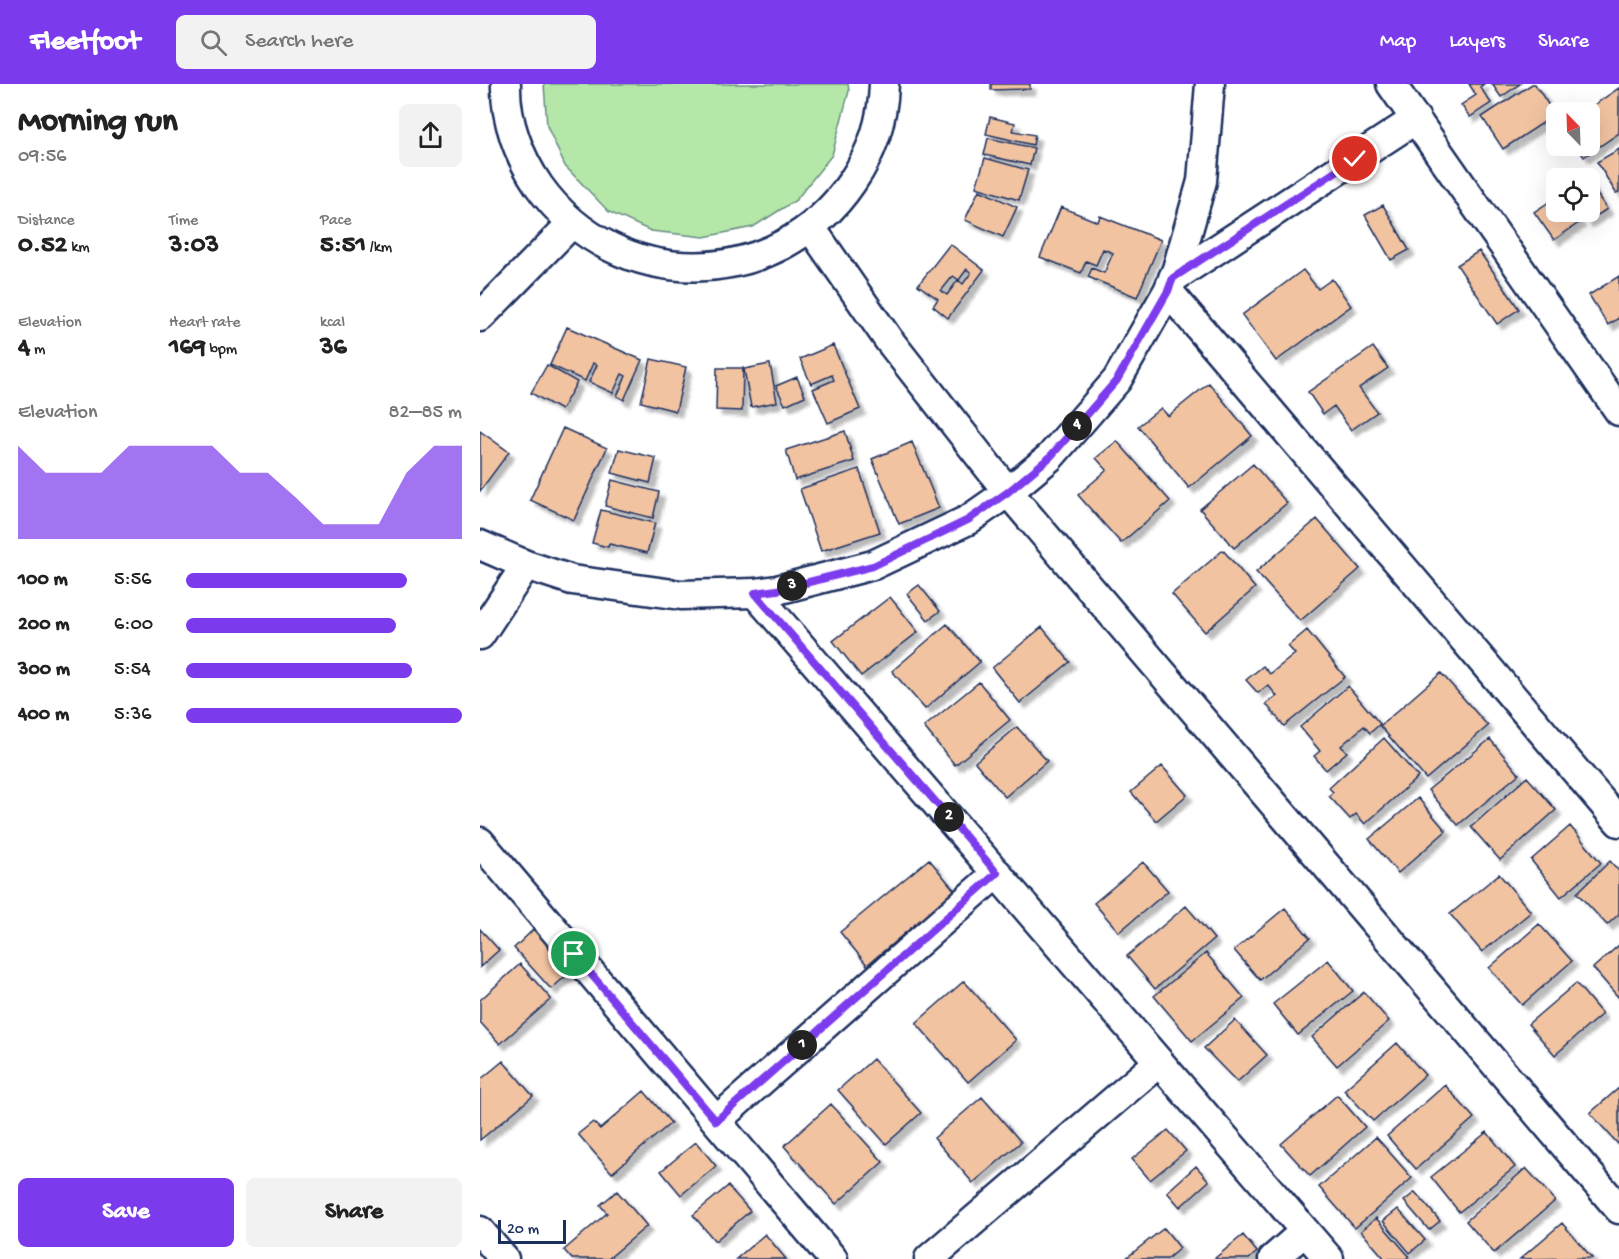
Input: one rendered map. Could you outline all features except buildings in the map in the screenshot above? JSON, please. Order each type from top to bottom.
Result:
[{"type":"street","points":[[506,84],[513,136],[529,172],[551,203],[572,223],[602,244],[644,261],[670,266],[710,267],[744,261],[783,246],[811,228],[839,200],[863,165],[878,129],[884,98],[884,84]]},
{"type":"street","points":[[480,545],[526,565],[572,580],[681,595],[755,593],[777,590],[873,566],[968,520],[1008,492],[1050,457],[1117,380],[1170,284],[1202,181],[1210,84]]},
{"type":"street","points":[[1391,84],[1619,411]]},
{"type":"street","points":[[1170,284],[1416,119]]},
{"type":"street","points":[[480,316],[572,223]]},
{"type":"street","points":[[811,228],[888,339],[1008,492],[1619,1209]]},
{"type":"street","points":[[1170,284],[1619,822]]},
{"type":"street","points":[[480,635],[526,565]]},
{"type":"street","points":[[755,593],[1329,1259]]},
{"type":"street","points":[[480,842],[833,1259]]},
{"type":"street","points":[[716,1121],[997,873]]},
{"type":"street","points":[[929,1259],[1159,1062]]},
{"type":"street","points":[[480,1231],[504,1259]]},
{"type":"street","points":[[1273,1259],[1305,1231]]},
{"type":"green space","points":[[544,84],[848,84],[849,91],[832,155],[796,200],[753,227],[704,237],[651,231],[609,212],[565,166],[547,126]]},
{"type":"route","points":[[574,954],[716,1121],[997,873],[755,593],[777,590],[873,566],[968,520],[1008,492],[1050,457],[1117,380],[1168,291],[1173,278],[1355,159]]}]
